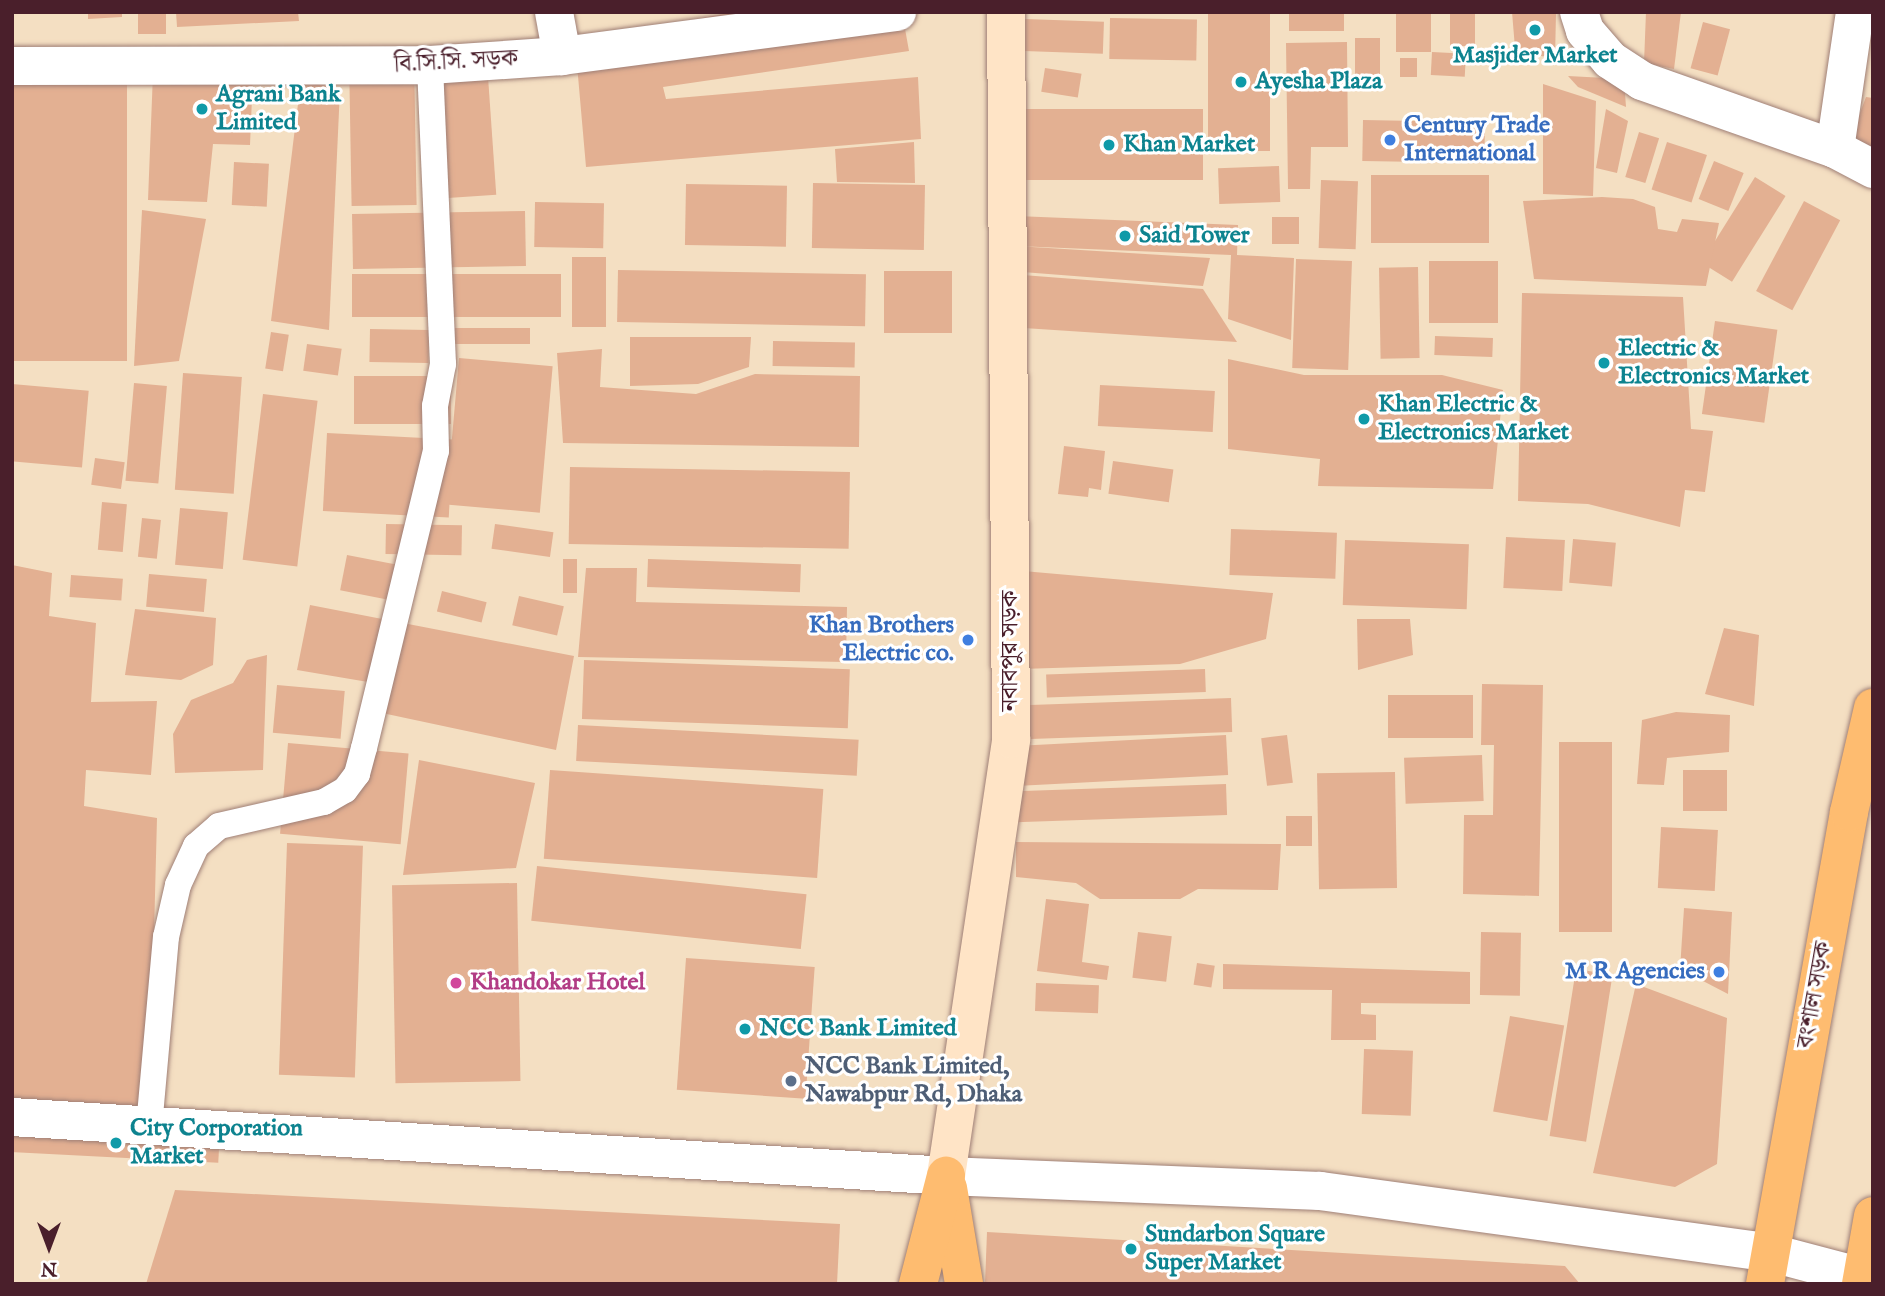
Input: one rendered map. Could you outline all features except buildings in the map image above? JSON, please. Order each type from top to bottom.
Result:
[{"type":"main road","name":"নবাবপুর সড়ক","points":[[964,1284],[946,1176],[1011,739],[1006,12]]},
{"type":"main road","name":"বংশাল সড়ক","points":[[1766,1268],[1849,812],[1873,708]]},
{"type":"main road","points":[[918,1284],[946,1176]]},
{"type":"main road","points":[[1864,1281],[1873,1216]]},
{"type":"street","points":[[554,12],[562,56]]},
{"type":"street","name":"বি.সি.সি. সড়ক","points":[[12,66],[430,65],[562,56],[897,12]]},
{"type":"street","points":[[1579,12],[1585,31],[1610,60],[1642,81],[1835,149],[1873,169]]},
{"type":"street","points":[[1835,149],[1855,12]]},
{"type":"street","points":[[12,1117],[946,1176],[1321,1191],[1766,1268],[1864,1281]]},
{"type":"lane","points":[[149,1127],[166,937],[178,885],[196,846],[219,826],[324,802],[345,790],[357,774],[364,748],[436,451],[435,406],[443,364],[430,65]]},
{"type":"place","name":"Masjider Market","points":[[1535,30]]},
{"type":"place","name":"Ayesha Plaza","points":[[1241,82]]},
{"type":"place","name":"Agrani Bank Limited","points":[[202,109]]},
{"type":"place","name":"Century Trade International","points":[[1390,140]]},
{"type":"place","name":"Khan Market","points":[[1109,145]]},
{"type":"place","name":"Said Tower","points":[[1125,236]]},
{"type":"place","name":"Electric & Electronics Market","points":[[1604,363]]},
{"type":"place","name":"Khan Electric & Electronics Market","points":[[1364,419]]},
{"type":"place","name":"Khan Brothers Electric co.","points":[[968,640]]},
{"type":"place","name":"M R Agencies","points":[[1719,972]]},
{"type":"place","name":"Khandokar Hotel","points":[[456,983]]},
{"type":"place","name":"NCC Bank Limited","points":[[745,1029]]},
{"type":"place","name":"NCC Bank Limited, Nawabpur Rd, Dhaka","points":[[791,1081]]},
{"type":"place","name":"City Corporation Market","points":[[116,1143]]},
{"type":"place","name":"Sundarbon Square Super Market","points":[[1131,1249]]}]
